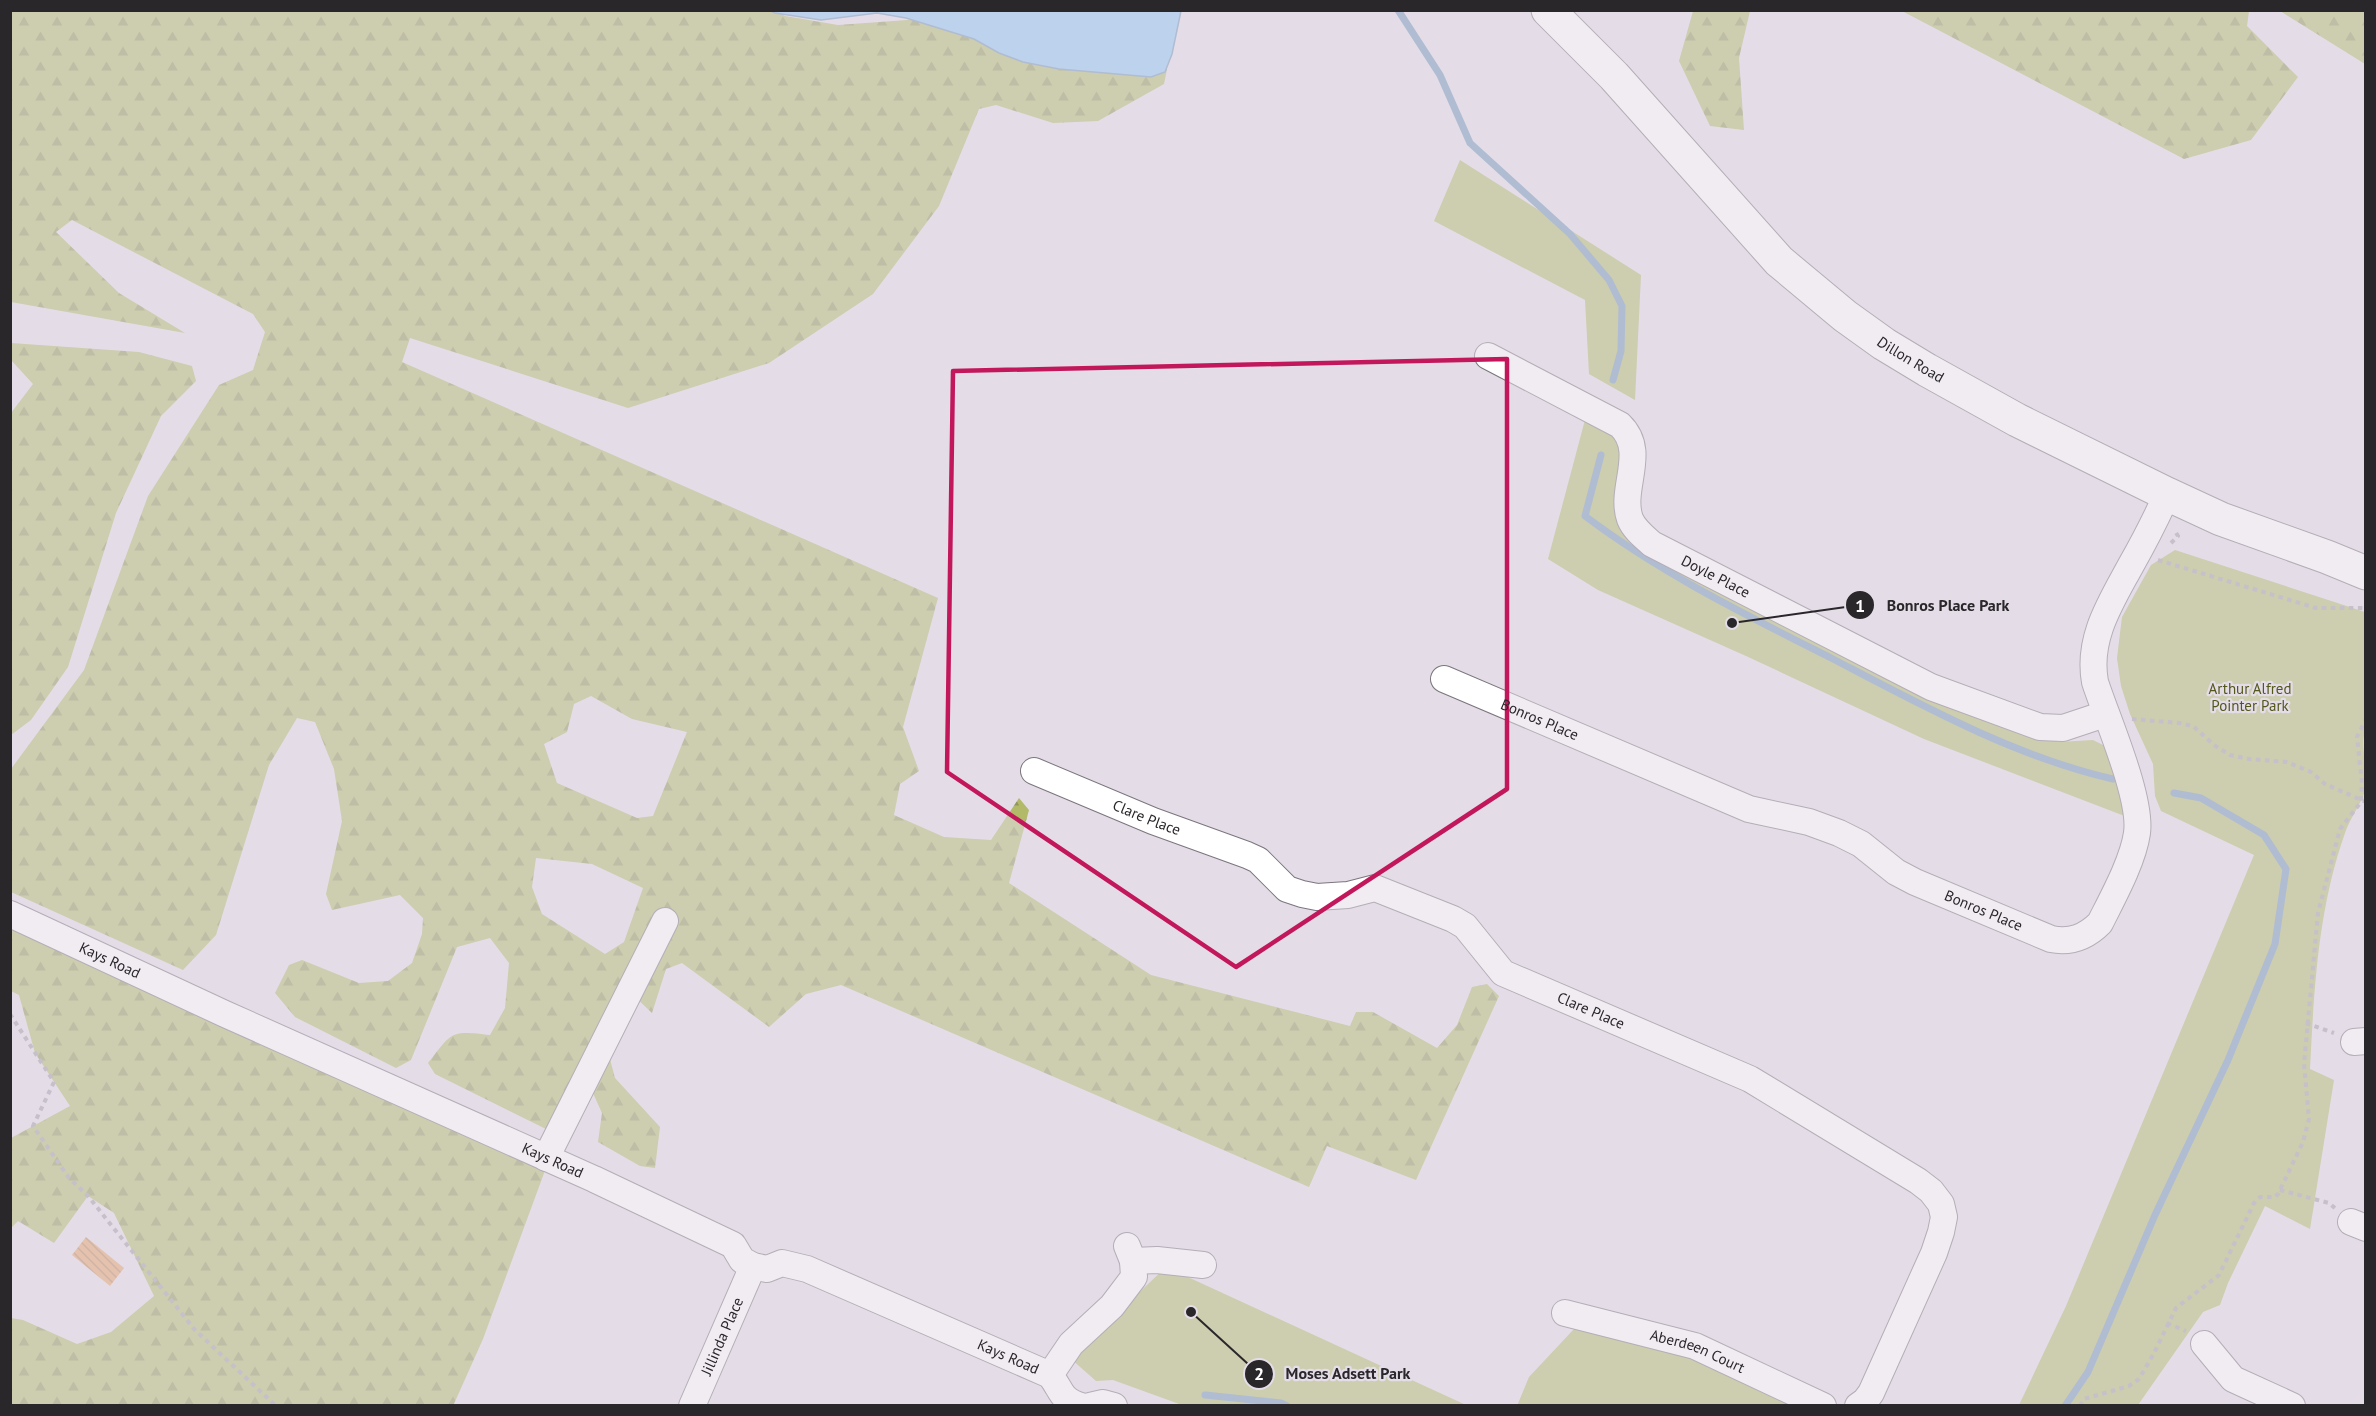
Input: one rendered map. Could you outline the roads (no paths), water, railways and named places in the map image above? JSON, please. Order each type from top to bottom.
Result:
[{"type":"main road","name":"Dillon Road","points":[[1548,10],[1614,76],[1779,261],[1845,316],[1927,370],[2017,420],[2161,508],[2221,519],[2366,573]]},
{"type":"street","name":"Doyle Place","points":[[1488,356],[1620,425],[1626,431],[1634,453],[1628,505],[1631,520],[1652,544],[1931,687],[2040,727],[2063,728],[2105,714]]},
{"type":"street","name":"Bonros Place","points":[[1444,679],[1749,810],[1809,822],[1839,833],[1861,844],[1905,878],[2051,939],[2061,941],[2083,937],[2100,923],[2132,852],[2137,833],[2138,810],[2105,714],[2093,669],[2096,640],[2107,610],[2161,508]]},
{"type":"street","name":"Clare Place","points":[[1034,771],[1153,821],[1258,860],[1287,889],[1317,897],[1348,895],[1374,888],[1454,919],[1465,926],[1503,973],[1750,1079],[1925,1186],[1941,1204],[1944,1217],[1941,1232],[1934,1253],[1875,1384],[1865,1401],[1858,1406]]},
{"type":"street","name":"Kays Road","points":[[10,914],[733,1245],[742,1260],[753,1266],[766,1269],[782,1263],[807,1269],[1050,1376],[1062,1396],[1078,1405],[1103,1403],[1114,1406]]},
{"type":"street","points":[[546,1158],[665,921]]},
{"type":"street","points":[[1050,1376],[1071,1344],[1112,1306],[1134,1277],[1130,1254],[1157,1260],[1203,1265]]},
{"type":"street","name":"Jillinda Place","points":[[693,1406],[753,1266]]},
{"type":"street","name":"Aberdeen Court","points":[[1565,1313],[1695,1346],[1824,1406]]},
{"type":"street","points":[[2204,1344],[2233,1379],[2292,1406]]},
{"type":"water","points":[[1181,10],[1172,54],[1165,72],[1151,77],[1059,69],[1023,62],[999,53],[974,39],[906,18],[877,13],[821,20],[771,11]]},
{"type":"waterway","points":[[1398,10],[1440,75],[1470,143],[1570,234],[1609,280],[1622,306],[1621,351],[1613,380]]},
{"type":"waterway","points":[[1601,455],[1585,516],[1644,557],[1737,610],[1970,728],[2041,757],[2113,779]]},
{"type":"waterway","points":[[2065,1406],[2088,1372],[2155,1215],[2228,1060],[2275,944],[2286,869],[2264,835],[2201,798],[2174,793]]},
{"type":"waterway","points":[[1205,1395],[1281,1403],[1287,1406]]},
{"type":"place","name":"Bonros Place Park","points":[[1732,623]]},
{"type":"place","name":"Moses Adsett Park","points":[[1191,1312]]},
{"type":"park label","name":"Arthur Alfred Pointer Park","points":[[2250,698]]}]
